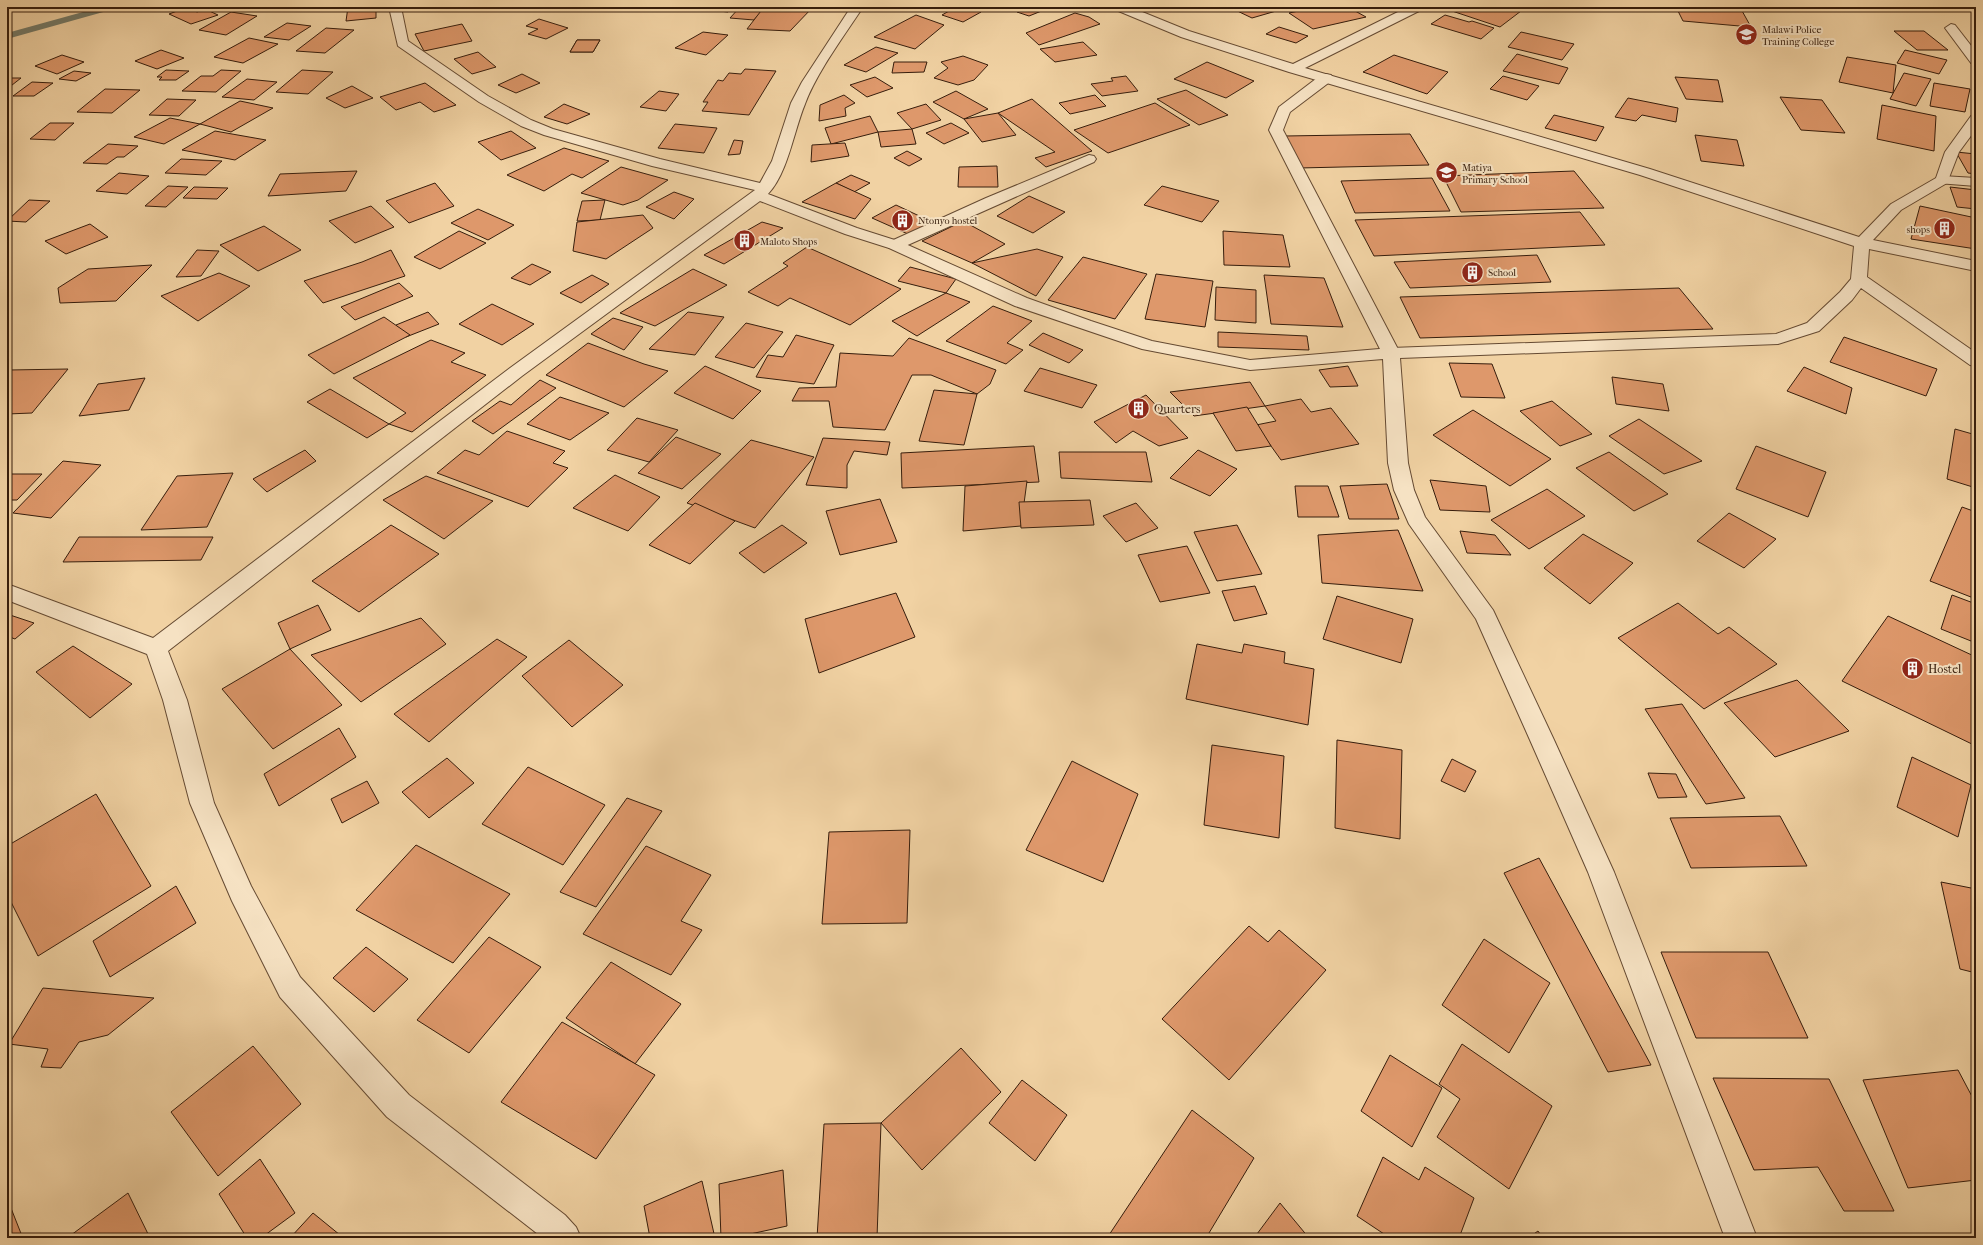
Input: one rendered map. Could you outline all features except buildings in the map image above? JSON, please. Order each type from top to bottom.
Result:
[{"type":"street","points":[[395,7],[402,43],[472,93],[511,116],[558,136],[762,191],[851,231],[895,245],[1021,302],[1085,325],[1148,345],[1250,365],[1391,353],[1778,339],[1813,327],[1846,296],[1859,279],[1862,243],[1896,207],[1942,180],[1976,182]]},
{"type":"street","points":[[156,648],[516,372],[762,191],[779,161],[798,103],[809,82],[857,7]]},
{"type":"street","points":[[1120,7],[1185,34],[1294,69],[1646,172],[1862,243],[1976,266]]},
{"type":"street","points":[[1294,69],[1417,7]]},
{"type":"street","points":[[1951,28],[1976,60]]},
{"type":"street","points":[[1326,78],[1284,110],[1276,130],[1391,353],[1398,463],[1404,490],[1416,519],[1486,616],[1542,740],[1601,872],[1741,1238]]},
{"type":"street","points":[[1942,180],[1952,152],[1976,119]]},
{"type":"street","points":[[895,245],[991,201],[1089,159]]},
{"type":"street","points":[[1859,279],[1976,361]]},
{"type":"street","points":[[7,592],[156,648],[175,700],[202,804],[240,893],[290,987],[398,1106],[554,1226],[565,1238]]},
{"type":"waterway","points":[[7,36],[111,7]]},
{"type":"place","name":"Malawi Police Training College","points":[[1747,35]]},
{"type":"place","name":"Matiya Primary School","points":[[1446,173]]},
{"type":"place","name":"Ntonyo hostel","points":[[902,220]]},
{"type":"place","name":"shops","points":[[1945,229]]},
{"type":"place","name":"Maloto Shops","points":[[744,241]]},
{"type":"place","name":"School","points":[[1473,272]]},
{"type":"place","name":"Quarters","points":[[1139,409]]},
{"type":"place","name":"Hostel","points":[[1913,669]]}]
